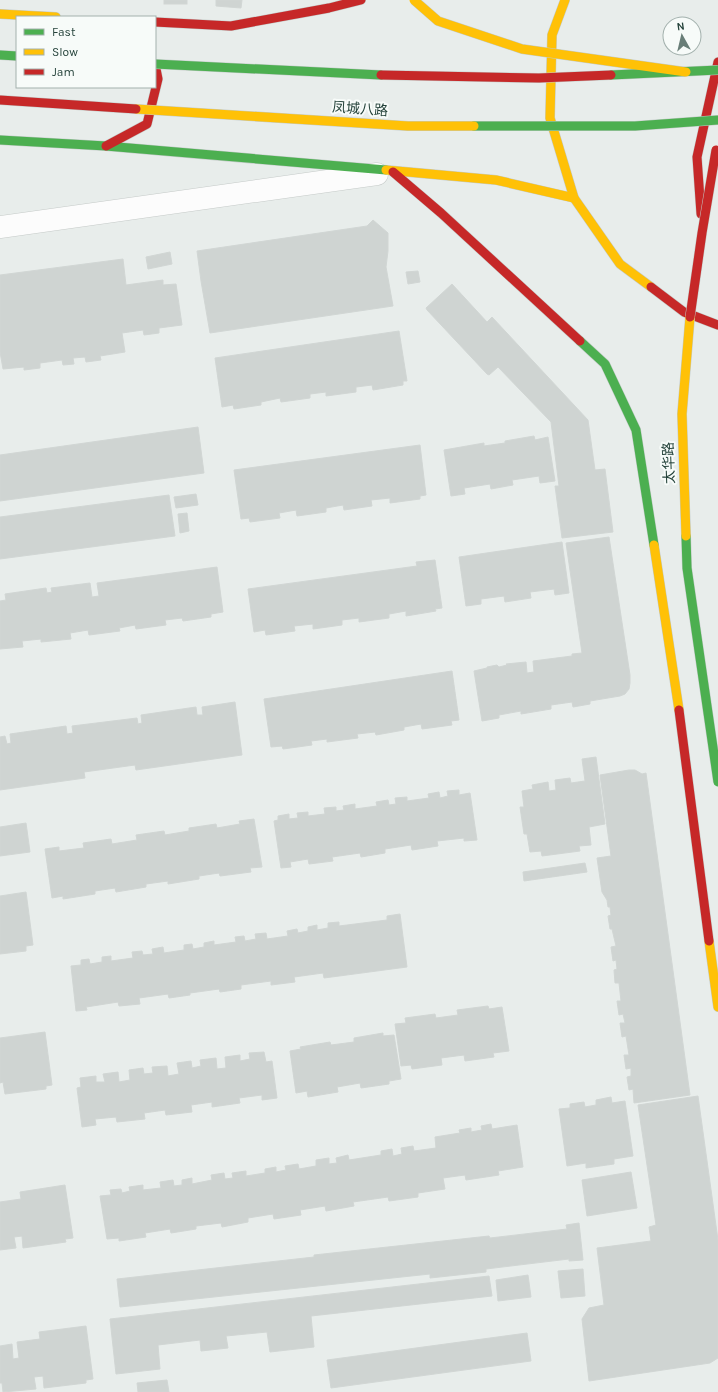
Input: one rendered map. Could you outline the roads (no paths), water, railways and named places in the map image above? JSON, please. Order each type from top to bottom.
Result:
[{"type":"main road","points":[[156,22],[231,26],[329,8],[361,0]]},
{"type":"main road","points":[[414,0],[438,21],[522,49],[686,72]]},
{"type":"main road","points":[[565,0],[552,35],[550,118],[574,198],[620,264],[684,312],[718,325]]},
{"type":"main road","points":[[0,14],[37,16]]},
{"type":"main road","points":[[0,55],[16,56]]},
{"type":"main road","points":[[702,233],[697,157],[718,62]]},
{"type":"main road","points":[[156,64],[355,75],[531,78],[718,70]]},
{"type":"main road","points":[[156,69],[158,79],[156,87]]},
{"type":"main road","points":[[106,146],[147,124],[156,88]]},
{"type":"main road","name":"凤城八路","points":[[0,100],[408,126],[635,126],[718,120]]},
{"type":"main road","points":[[0,140],[106,146],[496,180],[574,198]]},
{"type":"main road","name":"太华路","points":[[718,144],[702,233],[688,332],[682,421],[687,568],[718,782]]},
{"type":"main road","points":[[393,172],[441,213],[605,364],[636,430],[683,736],[718,1007]]},
{"type":"street","points":[[0,227],[393,172]]}]
